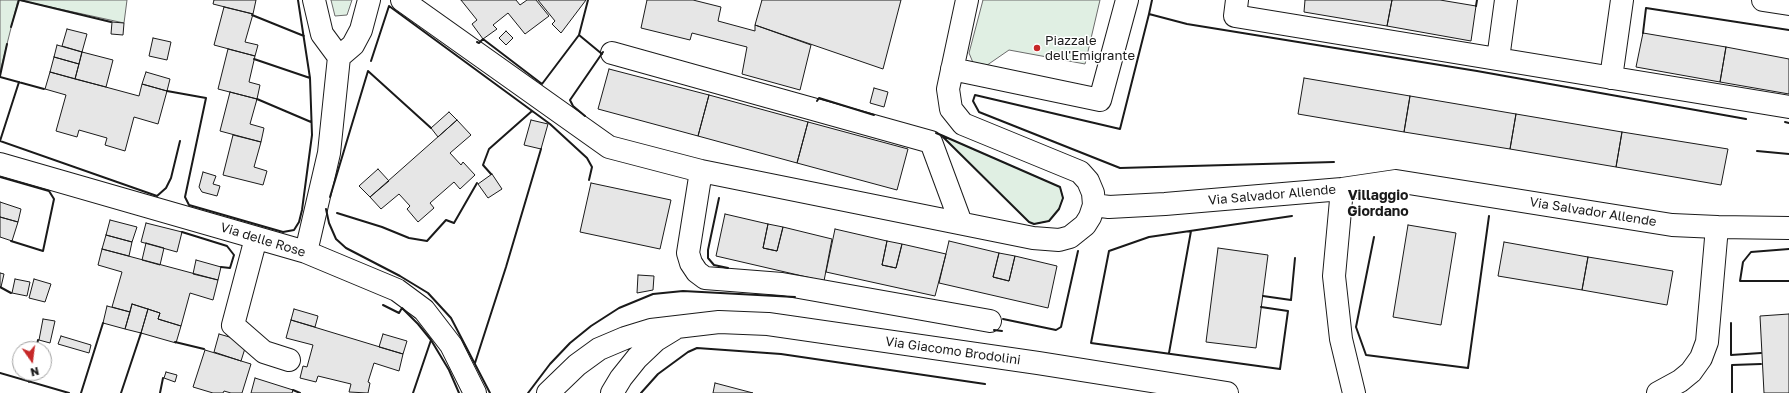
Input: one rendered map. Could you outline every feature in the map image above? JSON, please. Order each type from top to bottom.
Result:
[{"type":"street","points":[[306,252],[329,153],[339,57],[322,34],[314,0]]},
{"type":"street","points":[[339,57],[353,45],[361,30],[369,0]]},
{"type":"street","points":[[402,0],[609,147],[702,171],[961,224],[1033,238],[1059,240],[1070,237],[1086,225],[1094,205],[1093,192],[1088,181],[1080,172],[963,124],[951,109],[948,89],[967,0]]},
{"type":"street","points":[[952,69],[1100,100],[1127,0]]},
{"type":"street","points":[[1237,0],[1234,16],[1789,107]]},
{"type":"street","points":[[1498,59],[1506,0]]},
{"type":"street","points":[[1611,78],[1622,0]]},
{"type":"street","points":[[612,53],[931,142],[961,224]]},
{"type":"street","name":"Via delle Rose","points":[[0,164],[306,252],[397,290],[424,310],[451,345],[475,393]]},
{"type":"street","points":[[702,171],[688,252],[691,263],[697,272],[705,278],[782,284],[990,321]]},
{"type":"street","name":"Via Salvador Allende","points":[[1094,205],[1109,207],[1165,204],[1342,189],[1396,181],[1672,225],[1717,228],[1789,228]]},
{"type":"street","points":[[1342,189],[1334,276],[1341,339],[1354,393]]},
{"type":"street","points":[[1658,393],[1680,381],[1691,372],[1701,358],[1707,342],[1717,228]]},
{"type":"street","points":[[256,238],[233,325],[264,352],[289,360]]},
{"type":"street","name":"Via Giacomo Brodolini","points":[[548,393],[576,365],[600,350],[625,338],[651,330],[719,322],[768,324],[1038,363],[1227,393]]},
{"type":"street","points":[[612,393],[621,378],[637,358],[656,340],[678,326]]},
{"type":"green space","points":[[0,0],[18,0],[0,72]]},
{"type":"green space","points":[[18,0],[127,0],[124,23]]},
{"type":"green space","points":[[331,0],[352,0],[347,15],[335,16]]},
{"type":"green space","points":[[983,0],[1100,0],[1085,64],[1009,50],[980,70],[974,65],[969,53]]},
{"type":"green space","points":[[941,135],[1060,187],[1063,198],[1059,209],[1049,221],[1034,224],[1029,222]]},
{"type":"building","points":[[214,0],[256,0],[253,14],[213,4]]},
{"type":"building","points":[[461,0],[516,0],[520,5],[527,0],[536,0],[549,16],[525,34],[508,13],[493,25],[497,29],[483,39],[472,24],[477,20]]},
{"type":"building","points":[[538,0],[586,0],[561,33],[552,24],[555,21]]},
{"type":"building","points":[[647,0],[693,0],[721,7],[718,21],[755,31],[755,25],[811,45],[800,90],[742,74],[747,47],[692,33],[690,40],[641,28]]},
{"type":"building","points":[[762,0],[901,0],[883,69],[755,25]]},
{"type":"building","points":[[1305,0],[1392,0],[1387,26],[1304,12]]},
{"type":"building","points":[[1392,0],[1440,0],[1476,6],[1471,41],[1387,26]]},
{"type":"building","points":[[224,7],[253,14],[245,42],[258,45],[255,56],[214,45]]},
{"type":"building","points":[[112,22],[124,23],[123,35],[111,34]]},
{"type":"building","points":[[67,29],[87,34],[82,52],[62,46]]},
{"type":"building","points":[[506,31],[513,38],[506,45],[499,38]]},
{"type":"building","points":[[1643,33],[1726,47],[1720,82],[1636,67]]},
{"type":"building","points":[[153,38],[171,42],[167,60],[149,56]]},
{"type":"building","points":[[57,45],[82,52],[79,64],[54,57]]},
{"type":"building","points":[[1726,47],[1789,59],[1789,94],[1720,82]]},
{"type":"building","points":[[228,49],[255,56],[249,82],[260,85],[257,99],[218,89]]},
{"type":"building","points":[[82,52],[113,60],[106,87],[75,79]]},
{"type":"building","points":[[54,57],[79,64],[75,79],[50,72]]},
{"type":"building","points":[[609,69],[709,95],[698,136],[598,109]]},
{"type":"building","points":[[50,72],[139,96],[142,84],[167,91],[158,124],[134,117],[125,151],[105,145],[107,138],[79,130],[77,137],[56,131],[66,95],[45,89]]},
{"type":"building","points":[[146,72],[170,79],[167,91],[142,84]]},
{"type":"building","points":[[1304,78],[1410,96],[1404,132],[1298,114]]},
{"type":"building","points":[[874,88],[888,92],[884,107],[870,103]]},
{"type":"building","points":[[230,92],[257,99],[250,124],[264,128],[261,142],[220,131]]},
{"type":"building","points":[[709,95],[808,122],[797,163],[698,136]]},
{"type":"building","points":[[1410,96],[1516,114],[1510,149],[1404,132]]},
{"type":"building","points":[[449,112],[457,120],[438,137],[431,128]]},
{"type":"building","points":[[1516,114],[1622,132],[1616,167],[1510,149]]},
{"type":"building","points":[[457,120],[471,135],[450,153],[461,165],[463,162],[475,175],[460,189],[454,182],[430,203],[434,208],[418,222],[407,209],[410,206],[399,194],[381,209],[370,197]]},
{"type":"building","points":[[531,120],[548,124],[541,149],[524,145]]},
{"type":"building","points":[[808,122],[908,149],[897,190],[797,163]]},
{"type":"building","points":[[1622,132],[1728,149],[1721,185],[1616,167]]},
{"type":"building","points":[[233,135],[261,142],[254,167],[267,171],[263,185],[223,175]]},
{"type":"building","points":[[378,169],[389,181],[370,197],[359,186]]},
{"type":"building","points":[[203,172],[216,176],[213,184],[220,186],[217,196],[202,192],[199,187]]},
{"type":"building","points":[[492,174],[502,189],[488,198],[478,184]]},
{"type":"building","points":[[591,183],[671,200],[660,249],[580,232]]},
{"type":"building","points":[[0,202],[21,209],[18,222],[0,217]]},
{"type":"building","points":[[725,214],[768,224],[763,248],[777,251],[783,227],[832,239],[824,281],[716,256]]},
{"type":"building","points":[[0,217],[18,222],[12,241],[0,237]]},
{"type":"building","points":[[110,220],[137,227],[132,242],[106,235]]},
{"type":"building","points":[[146,223],[182,232],[177,252],[141,242]]},
{"type":"building","points":[[768,224],[783,227],[777,251],[763,248]]},
{"type":"building","points":[[1408,225],[1456,233],[1441,325],[1393,317]]},
{"type":"building","points":[[835,229],[887,241],[882,265],[896,268],[902,244],[946,254],[935,296],[826,272]]},
{"type":"building","points":[[106,235],[132,242],[129,256],[102,249]]},
{"type":"building","points":[[887,241],[902,244],[896,268],[882,265]]},
{"type":"building","points":[[949,241],[999,253],[993,277],[1009,281],[1015,256],[1057,266],[1048,308],[939,283]]},
{"type":"building","points":[[1504,242],[1588,257],[1582,290],[1498,276]]},
{"type":"building","points":[[146,243],[164,248],[160,265],[142,260]]},
{"type":"building","points":[[1218,248],[1268,255],[1256,348],[1206,342]]},
{"type":"building","points":[[102,249],[218,280],[213,300],[190,293],[181,326],[158,319],[160,313],[132,304],[130,312],[112,307],[122,272],[98,265]]},
{"type":"building","points":[[999,253],[1015,256],[1009,281],[993,277]]},
{"type":"building","points":[[1588,257],[1673,271],[1667,305],[1582,290]]},
{"type":"building","points":[[196,260],[221,267],[218,280],[193,274]]},
{"type":"building","points":[[0,273],[4,274],[1,287],[0,287]]},
{"type":"building","points":[[638,275],[654,276],[653,290],[637,293]]},
{"type":"building","points":[[15,279],[30,282],[27,296],[12,293]]},
{"type":"building","points":[[34,279],[51,284],[45,302],[29,298]]},
{"type":"building","points":[[132,304],[148,309],[141,333],[125,329]]},
{"type":"building","points":[[107,306],[130,312],[125,329],[103,323]]},
{"type":"building","points":[[148,309],[160,313],[158,319],[181,326],[176,343],[141,333]]},
{"type":"building","points":[[294,309],[318,316],[315,327],[291,320]]},
{"type":"building","points":[[1789,314],[1789,393],[1764,393],[1760,316]]},
{"type":"building","points":[[43,319],[55,321],[50,341],[39,340]]},
{"type":"building","points":[[291,320],[403,354],[399,371],[374,363],[368,382],[370,383],[368,393],[349,392],[351,384],[318,376],[316,382],[300,378],[303,366],[307,367],[313,345],[286,338]]},
{"type":"building","points":[[219,334],[247,342],[241,361],[214,352]]},
{"type":"building","points":[[383,334],[407,341],[403,354],[379,347]]},
{"type":"building","points":[[61,336],[91,345],[89,353],[58,344]]},
{"type":"building","points":[[205,350],[251,364],[242,393],[231,393],[224,391],[223,393],[213,393],[193,387]]},
{"type":"building","points":[[166,372],[177,375],[175,382],[164,378]]},
{"type":"building","points":[[255,378],[293,390],[292,393],[251,393]]},
{"type":"building","points":[[715,383],[753,393],[713,393]]},
{"type":"wall","points":[[11,27],[19,0]]},
{"type":"wall","points":[[20,0],[111,22]]},
{"type":"wall","points":[[167,91],[206,98],[185,197],[189,205],[283,232],[294,230],[299,222],[302,210],[312,135],[310,78],[298,0]]},
{"type":"wall","points":[[477,42],[479,43],[483,39],[542,84],[579,35],[588,0]]},
{"type":"wall","points":[[1149,14],[1152,0]]},
{"type":"wall","points":[[1476,6],[1477,0]]},
{"type":"wall","points":[[371,61],[389,6],[550,124],[587,158],[592,167],[589,180]]},
{"type":"wall","points":[[1643,33],[1646,8],[1789,30]]},
{"type":"wall","points":[[1334,162],[1120,168],[979,112],[973,101],[975,95],[1120,129],[1149,14],[1187,24],[1477,71],[1746,119]]},
{"type":"wall","points":[[252,15],[304,36]]},
{"type":"wall","points":[[579,35],[602,54]]},
{"type":"wall","points":[[0,76],[7,44]]},
{"type":"wall","points":[[585,116],[573,106],[570,100],[603,52]]},
{"type":"wall","points":[[254,59],[310,78]]},
{"type":"wall","points":[[330,197],[368,71],[431,128]]},
{"type":"wall","points":[[0,77],[44,89]]},
{"type":"wall","points":[[19,82],[0,141],[157,196],[166,188],[171,178],[180,141]]},
{"type":"wall","points":[[817,101],[819,98],[874,115]]},
{"type":"wall","points":[[257,99],[311,122]]},
{"type":"wall","points":[[491,174],[483,165],[489,149],[532,111]]},
{"type":"wall","points":[[1785,122],[1789,123]]},
{"type":"wall","points":[[936,133],[941,135],[1060,187],[1063,198],[1059,209],[1049,221],[1034,224],[1029,222],[941,135]]},
{"type":"wall","points":[[475,363],[506,267],[541,149]]},
{"type":"wall","points":[[1757,151],[1789,154]]},
{"type":"wall","points":[[0,177],[49,191],[54,199],[43,251],[11,241]]},
{"type":"wall","points":[[337,213],[382,227],[409,238],[427,241],[446,220],[454,223],[477,183]]},
{"type":"wall","points":[[719,198],[708,250],[708,258],[714,265],[728,268]]},
{"type":"wall","points":[[326,209],[329,223],[336,239],[346,248],[400,276],[428,293],[451,318],[490,393]]},
{"type":"wall","points":[[1261,307],[1288,311],[1280,369],[1091,343],[1109,251],[1149,237],[1292,216]]},
{"type":"wall","points":[[1374,237],[1356,327],[1366,355],[1468,368],[1489,216]]},
{"type":"wall","points":[[1169,353],[1191,231]]},
{"type":"wall","points":[[182,232],[227,246],[234,255],[230,268],[221,267]]},
{"type":"wall","points":[[1789,249],[1751,252],[1743,262],[1740,281],[1789,281]]},
{"type":"wall","points":[[1003,319],[1056,330],[1061,327],[1078,251]]},
{"type":"wall","points":[[1263,296],[1291,300],[1295,258]]},
{"type":"wall","points":[[0,287],[11,293]]},
{"type":"wall","points":[[528,393],[550,364],[570,343],[591,326],[619,308],[653,294],[683,291],[795,297]]},
{"type":"wall","points":[[383,305],[399,313],[402,308],[418,324],[431,340],[449,370],[459,393]]},
{"type":"wall","points":[[81,393],[103,323]]},
{"type":"wall","points":[[1731,323],[1731,355],[1761,353]]},
{"type":"wall","points":[[994,330],[1002,331]]},
{"type":"wall","points":[[121,393],[141,333]]},
{"type":"wall","points":[[413,393],[431,340]]},
{"type":"wall","points":[[175,342],[204,349]]},
{"type":"wall","points":[[641,393],[658,374],[688,352],[697,348],[781,354],[985,384]]},
{"type":"wall","points":[[1732,393],[1732,365],[1761,364]]},
{"type":"wall","points":[[0,373],[69,393]]},
{"type":"wall","points":[[160,393],[163,378]]},
{"type":"wall","points":[[293,390],[300,393]]},
{"type":"place","name":"Piazzale dell'Emigrante","points":[[1037,48]]},
{"type":"district","name":"Villaggio Giordano","points":[[1378,204]]}]
